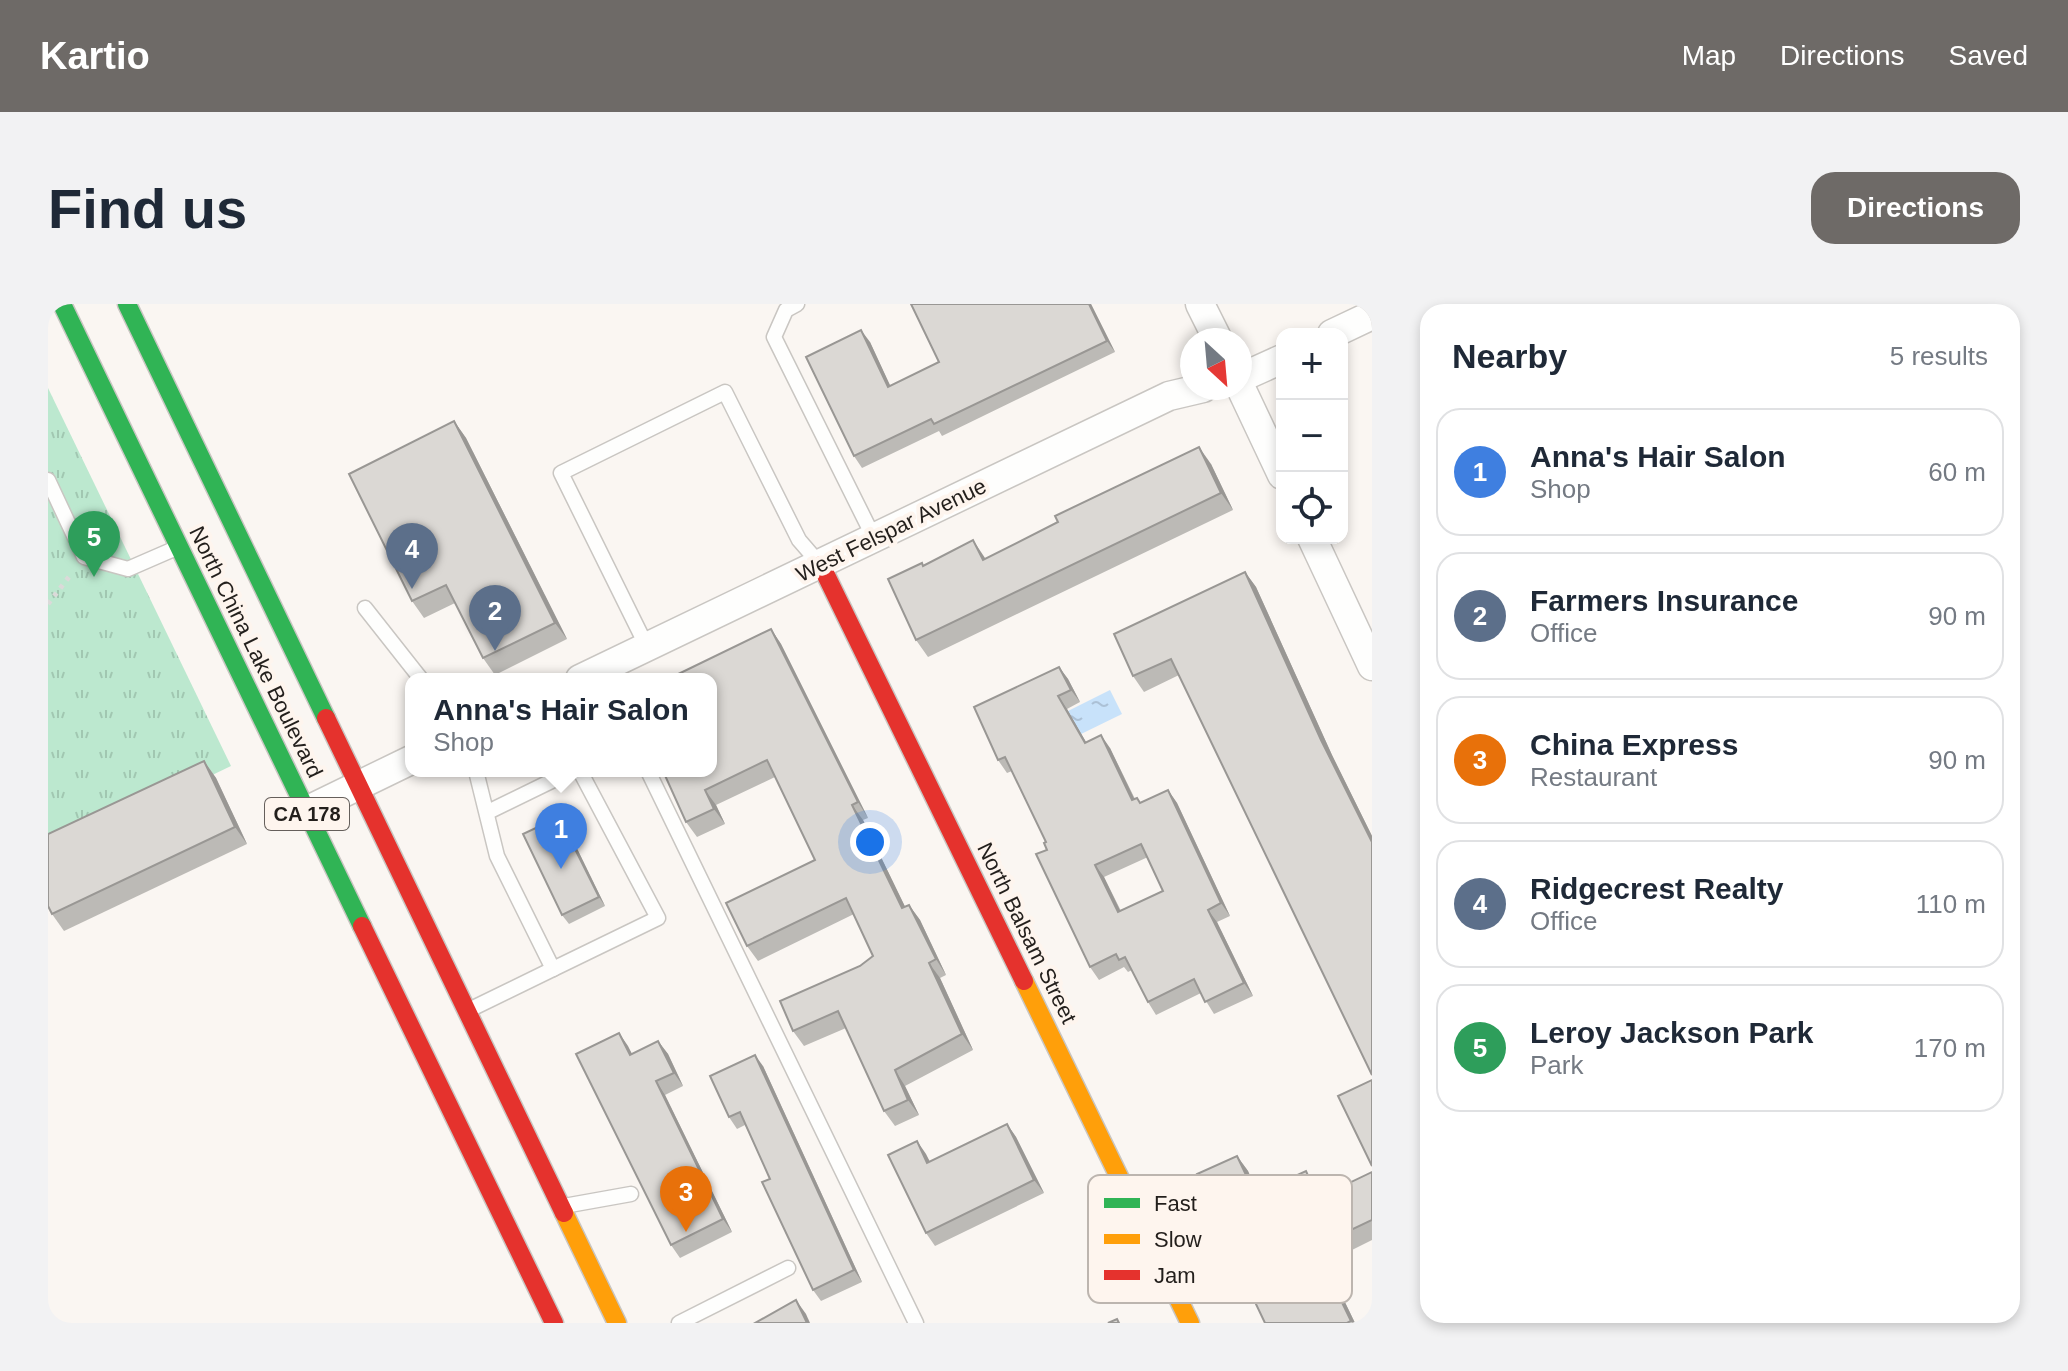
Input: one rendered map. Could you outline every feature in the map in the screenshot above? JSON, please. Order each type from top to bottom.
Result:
[{"type":"main road","name":"North China Lake Boulevard","points":[[62,304],[554,1323]]},
{"type":"main road","name":"North China Lake Boulevard","points":[[127,304],[617,1323]]},
{"type":"main road","name":"North Balsam Street","points":[[821,565],[1118,1175]]},
{"type":"main road","name":"North Balsam Street","points":[[1180,1303],[1190,1323]]},
{"type":"street","points":[[1200,304],[1212,328]]},
{"type":"street","points":[[1345,328],[1372,315]]},
{"type":"street","points":[[1252,373],[1276,362]]},
{"type":"street","name":"West Felspar Avenue","points":[[599,673],[647,647],[1180,393]]},
{"type":"street","points":[[1247,400],[1281,472]]},
{"type":"street","points":[[1315,544],[1372,666]]},
{"type":"street","points":[[306,811],[405,763]]},
{"type":"lane","points":[[797,304],[786,310],[774,337],[874,538]]},
{"type":"lane","points":[[647,647],[561,473],[725,392],[799,540],[821,565]]},
{"type":"lane","points":[[48,480],[84,557],[128,569],[178,547]]},
{"type":"lane","points":[[365,608],[416,673]]},
{"type":"lane","points":[[478,777],[497,856],[553,969]]},
{"type":"lane","points":[[488,812],[560,777]]},
{"type":"lane","points":[[468,1011],[658,918],[583,777]]},
{"type":"lane","points":[[651,777],[916,1323]]},
{"type":"lane","points":[[562,1207],[631,1194]]},
{"type":"lane","points":[[679,1323],[788,1268]]},
{"type":"path","points":[[48,604],[84,557]]},
{"type":"green space","points":[[48,388],[231,766],[48,854]]},
{"type":"water","points":[[1110,690],[1122,714],[1077,736],[1066,712]]},
{"type":"building","points":[[911,304],[1089,304],[1107,341],[934,424],[931,419],[854,456],[806,357],[861,330],[888,387],[939,362]]},
{"type":"building","points":[[454,421],[555,623],[483,658],[446,585],[412,601],[349,474]]},
{"type":"building","points":[[1199,447],[1221,493],[916,640],[888,579],[922,563],[923,566],[973,540],[983,560],[1058,522],[1055,516]]},
{"type":"building","points":[[1245,572],[1321,740],[1372,842],[1372,1075],[1171,659],[1133,676],[1114,634]]},
{"type":"building","points":[[771,629],[858,802],[852,805],[902,908],[909,905],[936,959],[929,963],[962,1034],[895,1070],[908,1100],[884,1111],[838,1011],[793,1031],[780,1001],[860,966],[873,956],[846,898],[747,946],[726,903],[815,860],[767,760],[705,790],[714,809],[686,822],[666,777],[717,777],[717,673],[680,673]]},
{"type":"building","points":[[1059,667],[1071,690],[1058,696],[1085,743],[1101,735],[1132,800],[1137,798],[1140,803],[1168,790],[1221,903],[1208,910],[1244,983],[1205,1002],[1194,979],[1148,1002],[1125,957],[1119,960],[1116,954],[1090,967],[1036,854],[1047,850],[1046,842],[1005,757],[998,760],[974,707]],"holes":[[[1141,844],[1163,891],[1118,912],[1095,865]]]},
{"type":"building","points":[[204,761],[235,827],[52,914],[48,906],[48,834]]},
{"type":"building","points":[[559,817],[599,897],[562,915],[523,834]]},
{"type":"building","points":[[619,1033],[630,1055],[658,1041],[674,1073],[656,1081],[723,1219],[671,1245],[576,1054]]},
{"type":"building","points":[[755,1055],[854,1270],[813,1290],[762,1182],[770,1179],[740,1112],[729,1117],[710,1076]]},
{"type":"building","points":[[1372,1080],[1372,1166],[1338,1096]]},
{"type":"building","points":[[1007,1124],[1034,1180],[926,1233],[888,1155],[917,1141],[927,1163]]},
{"type":"building","points":[[1237,1156],[1246,1175],[1197,1175]]},
{"type":"building","points":[[1372,1172],[1372,1220],[1352,1229],[1352,1182]]},
{"type":"building","points":[[796,1300],[807,1323],[755,1323]]},
{"type":"building","points":[[1255,1303],[1342,1303],[1351,1321],[1347,1323],[1265,1323]]},
{"type":"traffic: fast","points":[[62,304],[362,926]]},
{"type":"traffic: fast","points":[[127,304],[326,718]]},
{"type":"traffic: slow","points":[[1024,981],[1118,1175]]},
{"type":"traffic: slow","points":[[564,1213],[617,1323]]},
{"type":"traffic: slow","points":[[1180,1303],[1190,1323]]},
{"type":"traffic: jam","points":[[821,565],[1024,981]]},
{"type":"traffic: jam","points":[[326,718],[564,1213]]},
{"type":"traffic: jam","points":[[362,926],[554,1323]]},
{"type":"place","name":"Leroy Jackson Park","points":[[94,577]]},
{"type":"place","name":"Ridgecrest Realty","points":[[412,589]]},
{"type":"place","name":"Farmers Insurance","points":[[495,651]]},
{"type":"place","name":"Anna's Hair Salon","points":[[561,869]]},
{"type":"place","name":"China Express","points":[[686,1232]]}]
